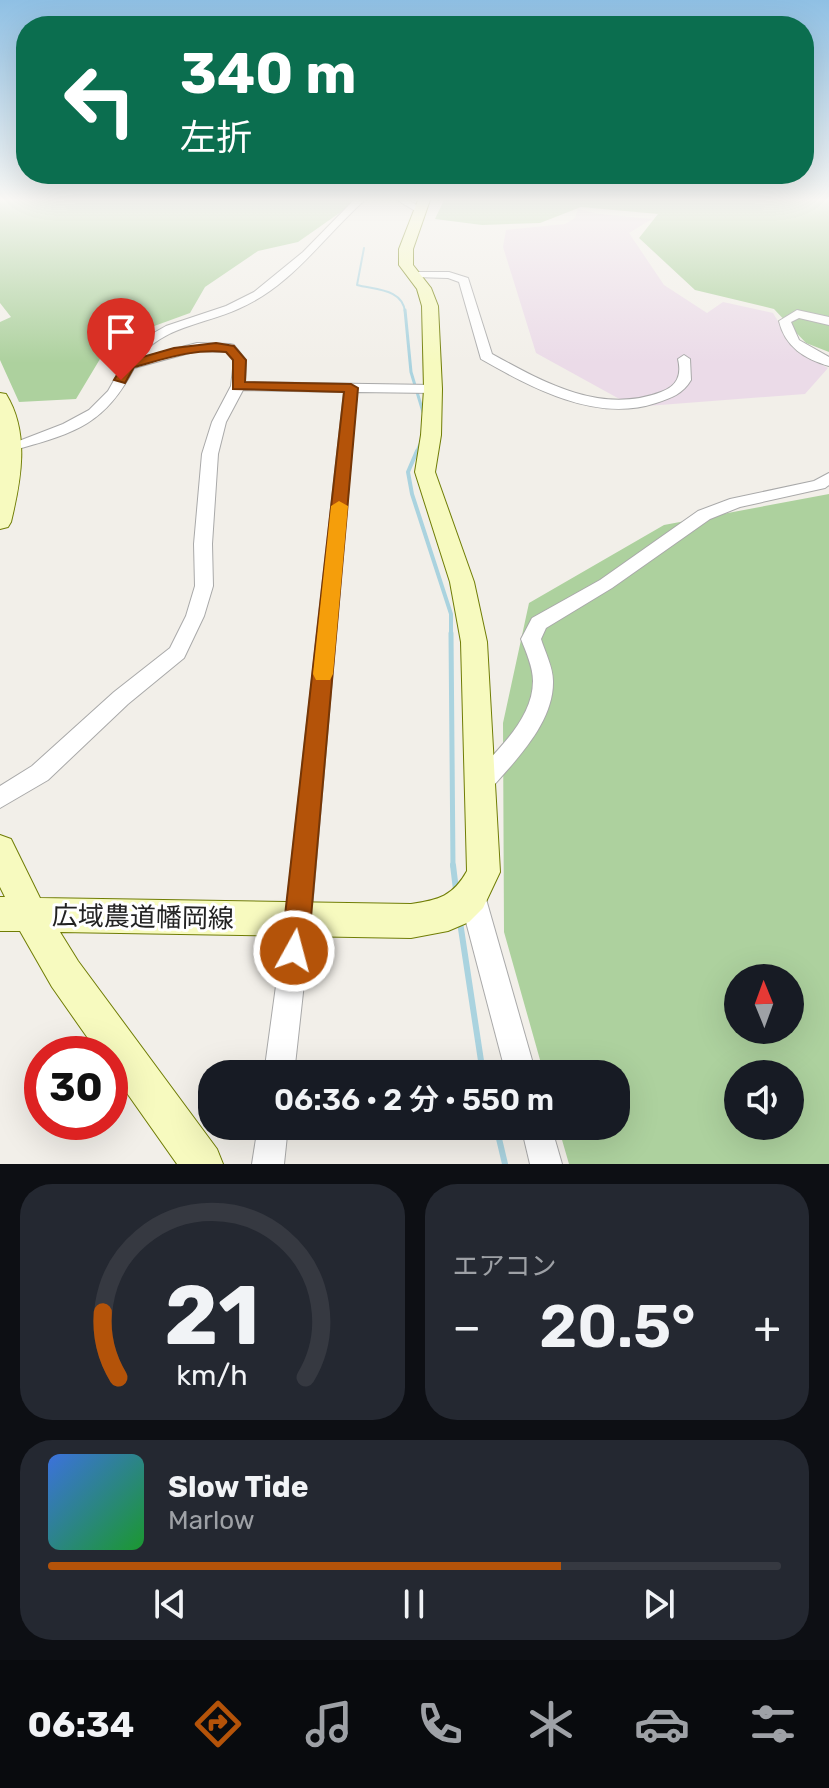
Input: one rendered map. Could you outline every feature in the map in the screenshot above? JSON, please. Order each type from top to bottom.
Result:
[{"type":"street","points":[[13,446],[84,418],[112,396],[142,345],[152,337],[220,314],[257,295],[304,254]]},
{"type":"street","points":[[406,254],[406,265],[424,288],[430,306],[422,388],[431,435],[425,472],[462,582],[474,642],[484,872],[465,905],[516,1060]]},
{"type":"street","points":[[414,274],[449,275],[464,280],[486,356],[576,398],[620,406],[652,400],[673,392],[686,380],[688,372],[684,359]]},
{"type":"street","points":[[829,321],[797,314],[785,321],[790,336],[800,349],[829,362]]},
{"type":"street","points":[[0,798],[40,773],[121,698],[177,653],[195,616],[204,586],[210,454],[219,422],[238,386],[240,360],[230,348],[197,347],[129,365]]},
{"type":"street","points":[[238,386],[422,388]]},
{"type":"street","points":[[281,1060],[298,920],[351,388]]},
{"type":"street","points":[[0,398],[7,412],[13,446],[0,522]]},
{"type":"street","points":[[479,786],[508,753],[541,703],[544,679],[531,639],[539,623],[606,584],[704,515],[736,503],[819,485],[829,478]]},
{"type":"street","points":[[0,850],[15,915],[65,974],[202,1164]]},
{"type":"street","name":"広域農道幡岡線","points":[[15,915],[411,921],[465,905]]},
{"type":"street","points":[[268,1164],[271,1140]]},
{"type":"street","points":[[540,1140],[546,1164]]},
{"type":"shaded area","points":[[505,254],[643,254],[664,285],[707,313],[723,302],[773,313],[797,352],[828,368],[805,394],[634,407],[536,353]]},
{"type":"green space","points":[[0,254],[253,254],[205,287],[190,313],[146,329],[103,354],[76,399],[19,402],[0,360],[0,322],[11,317],[0,303]]},
{"type":"green space","points":[[657,254],[829,254],[829,352],[806,343],[774,309],[695,290]]},
{"type":"green space","points":[[829,494],[829,1164],[569,1164],[562,1140],[630,1140],[630,1060],[540,1060],[504,932],[503,723],[529,603],[664,525]]},
{"type":"waterway","points":[[363,254],[357,285],[394,295],[403,304],[405,312]]},
{"type":"waterway","points":[[405,310],[411,372],[423,412]]},
{"type":"waterway","points":[[416,453],[420,444]]},
{"type":"waterway","points":[[417,451],[408,472],[412,494],[451,614],[451,633]]},
{"type":"waterway","points":[[451,633],[453,867]]},
{"type":"waterway","points":[[453,865],[456,890]]},
{"type":"waterway","points":[[460,922],[481,1060]]},
{"type":"waterway","points":[[499,1140],[505,1164]]},
{"type":"slow traffic","points":[[323,674],[339,506]]},
{"type":"route","points":[[121,380],[129,365],[174,351],[216,347],[230,348],[240,360],[238,386],[351,388],[294,951]]}]
